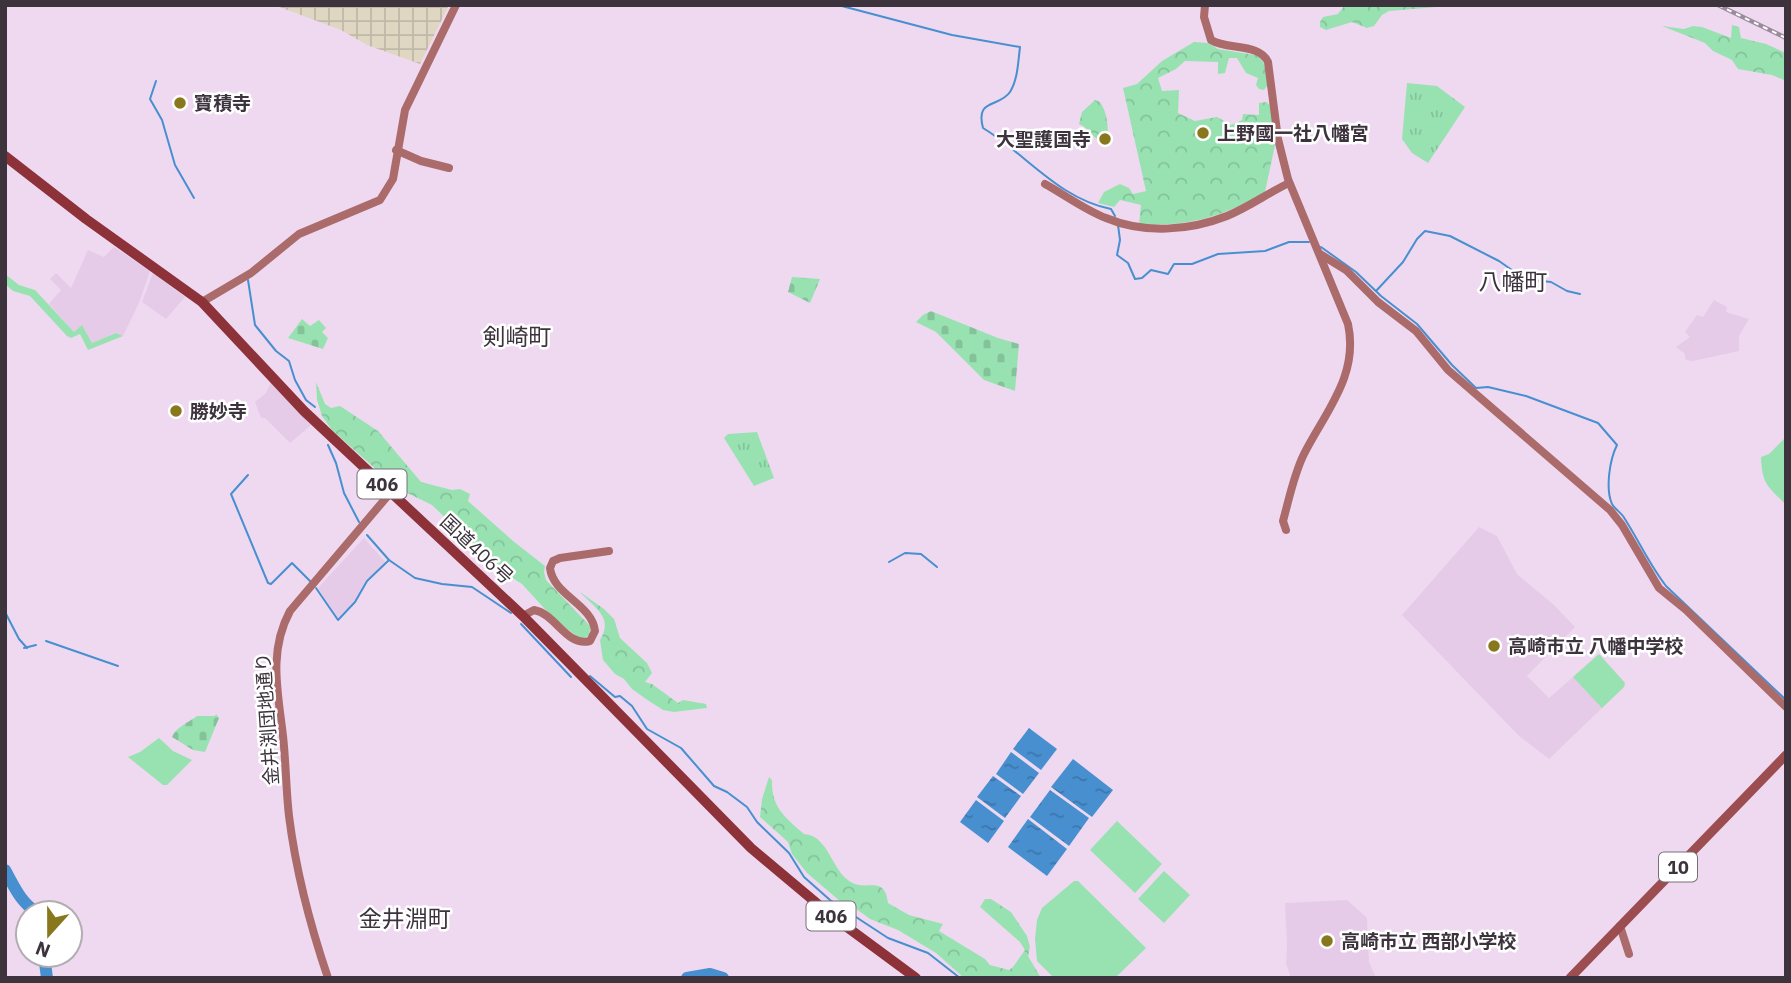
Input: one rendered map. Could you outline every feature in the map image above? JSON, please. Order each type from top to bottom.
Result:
[{"type":"highway","name":"国道406号","points":[[5,156],[86,219],[202,302],[304,411],[523,616],[757,854],[832,916],[916,978]]},
{"type":"main road","name":"10","points":[[1570,978],[1786,755]]},
{"type":"street","points":[[202,302],[251,272],[299,234],[380,200],[393,179],[405,110],[456,5]]},
{"type":"street","points":[[1205,5],[1204,17],[1214,43],[1256,51],[1266,56],[1278,139],[1289,183],[1348,324],[1351,349],[1339,395],[1299,465],[1283,521],[1286,530]]},
{"type":"street","points":[[396,150],[449,168]]},
{"type":"street","points":[[1045,184],[1104,218],[1123,224],[1170,229],[1217,219],[1243,209],[1289,183]]},
{"type":"street","points":[[1320,254],[1346,270],[1378,302],[1416,331],[1451,372],[1610,510],[1622,525],[1659,588],[1686,610],[1786,707]]},
{"type":"street","name":"金井渕団地通り","points":[[328,978],[308,917],[295,855],[278,698],[276,649],[290,611],[391,492]]},
{"type":"street","points":[[523,616],[534,610],[542,612],[574,640],[590,640],[595,631],[592,620],[555,581],[550,568],[553,561],[560,558],[609,551]]},
{"type":"street","points":[[1620,926],[1629,954]]},
{"type":"shaded area","points":[[274,5],[449,5],[420,64],[367,45],[341,30]]},
{"type":"shaded area","points":[[114,247],[150,271],[139,303],[123,336],[116,333],[92,343],[82,325],[74,332],[49,304],[61,290],[50,279],[56,273],[71,288],[88,250],[104,257]]},
{"type":"shaded area","points":[[153,273],[185,297],[166,319],[142,302]]},
{"type":"shaded area","points":[[1714,300],[1727,307],[1726,312],[1749,319],[1739,336],[1739,351],[1693,361],[1686,360],[1684,353],[1676,347],[1690,337],[1685,332],[1697,315],[1703,317]]},
{"type":"shaded area","points":[[271,382],[311,425],[290,443],[265,418],[261,418],[255,402],[266,393]]},
{"type":"shaded area","name":"高崎市立 八幡中学校","points":[[1479,527],[1497,536],[1517,574],[1575,627],[1527,676],[1549,698],[1599,654],[1625,683],[1624,687],[1549,759],[1519,736],[1402,615]]},
{"type":"shaded area","points":[[364,538],[386,563],[366,580],[354,601],[338,618],[318,588]]},
{"type":"shaded area","name":"高崎市立 西部小学校","points":[[1347,900],[1367,918],[1369,962],[1376,978],[1291,978],[1286,963],[1285,903]]},
{"type":"green space","points":[[1345,5],[1461,5],[1389,11],[1382,15],[1374,26],[1367,28],[1352,22],[1326,30],[1320,27],[1323,17],[1338,14]]},
{"type":"green space","points":[[1732,25],[1739,27],[1741,38],[1766,44],[1786,53],[1786,81],[1772,75],[1738,69],[1732,60],[1713,51],[1705,43],[1662,26],[1684,29],[1702,27],[1731,38]]},
{"type":"green space","name":"上野國一社八幡宮","points":[[1194,42],[1255,55],[1263,63],[1269,84],[1264,90],[1259,89],[1256,85],[1258,78],[1246,73],[1237,58],[1229,58],[1225,73],[1218,74],[1218,62],[1185,61],[1158,78],[1162,91],[1179,90],[1178,113],[1195,121],[1217,117],[1231,125],[1242,120],[1243,114],[1259,115],[1259,103],[1266,102],[1271,106],[1275,145],[1265,192],[1234,208],[1205,218],[1173,224],[1139,224],[1141,205],[1120,200],[1114,207],[1098,203],[1104,192],[1120,184],[1129,188],[1133,194],[1146,191],[1123,88],[1137,84],[1162,61]]},
{"type":"green space","points":[[1407,83],[1437,86],[1465,107],[1428,163],[1412,153],[1402,139]]},
{"type":"green space","points":[[1095,100],[1100,102],[1107,119],[1108,137],[1102,142],[1079,124],[1082,112]]},
{"type":"green space","points":[[5,274],[19,285],[35,290],[74,332],[82,325],[92,343],[116,333],[123,336],[88,350],[80,334],[71,338],[67,336],[30,296],[13,291],[5,284]]},
{"type":"green space","points":[[792,277],[820,279],[810,303],[788,292]]},
{"type":"green space","points":[[931,311],[1019,344],[1015,391],[984,380],[936,332],[916,322]]},
{"type":"green space","points":[[302,319],[310,326],[319,320],[326,328],[322,332],[328,338],[323,349],[288,338]]},
{"type":"green space","points":[[316,382],[325,404],[331,408],[340,406],[378,431],[421,482],[452,490],[460,489],[470,494],[468,501],[545,566],[546,580],[591,627],[589,635],[578,637],[554,619],[522,584],[497,568],[432,505],[397,488],[332,430],[322,416],[317,400]]},
{"type":"green space","points":[[757,432],[774,478],[754,486],[724,438],[728,434]]},
{"type":"green space","points":[[1786,437],[1786,505],[1767,484],[1761,457],[1769,454]]},
{"type":"green space","points":[[580,592],[614,619],[620,638],[647,663],[652,673],[645,682],[678,703],[683,700],[706,704],[707,708],[674,712],[663,710],[615,674],[603,660],[600,640],[604,632],[604,619]]},
{"type":"green space","points":[[1599,654],[1625,683],[1602,708],[1573,677]]},
{"type":"green space","points":[[216,714],[219,718],[205,752],[193,750],[172,737],[179,728],[197,716]]},
{"type":"green space","points":[[159,738],[173,751],[192,760],[167,785],[163,785],[128,757]]},
{"type":"green space","points":[[769,777],[780,811],[804,834],[820,841],[847,879],[855,884],[880,887],[884,890],[888,903],[909,915],[943,924],[939,931],[985,959],[990,965],[1009,970],[1025,950],[1020,942],[980,907],[985,899],[991,899],[1011,912],[1027,936],[1030,947],[1028,956],[1041,978],[964,978],[936,953],[898,930],[870,919],[841,902],[807,873],[792,854],[788,842],[760,817]]},
{"type":"green space","points":[[1117,821],[1162,864],[1135,893],[1090,850]]},
{"type":"green space","points":[[1164,871],[1190,895],[1164,923],[1138,899]]},
{"type":"green space","points":[[1074,881],[1078,881],[1146,948],[1115,978],[1054,978],[1037,961],[1035,939],[1037,920],[1042,908]]},
{"type":"water","points":[[1029,728],[1057,749],[1041,770],[1013,749]]},
{"type":"water","points":[[1011,752],[1039,773],[1023,794],[996,774]]},
{"type":"water","points":[[1073,759],[1113,790],[1092,817],[1051,787]]},
{"type":"water","points":[[993,776],[1021,796],[1005,818],[977,797]]},
{"type":"water","points":[[1050,790],[1089,818],[1069,846],[1030,817]]},
{"type":"water","points":[[976,800],[1004,821],[988,843],[960,822]]},
{"type":"water","points":[[1028,819],[1067,849],[1047,876],[1008,847]]},
{"type":"waterway","points":[[838,5],[952,35],[1020,47],[1013,87],[1005,97],[982,112],[983,128],[1059,186],[1092,204],[1111,209],[1115,216]]},
{"type":"waterway","points":[[156,81],[150,99],[162,120],[175,165],[194,198]]},
{"type":"waterway","points":[[1118,225],[1120,240],[1117,255],[1128,263],[1135,279],[1142,278],[1151,270],[1168,274],[1174,264],[1192,264],[1218,254],[1265,251],[1289,242],[1309,242]]},
{"type":"waterway","points":[[1376,291],[1403,262],[1425,231],[1450,236],[1499,261],[1519,275],[1551,282],[1567,291],[1580,294]]},
{"type":"waterway","points":[[1321,247],[1356,272],[1417,324],[1476,388],[1488,387],[1526,396],[1598,423],[1617,445],[1609,474],[1612,504],[1623,516],[1660,578],[1786,700]]},
{"type":"waterway","points":[[248,280],[255,325],[276,351],[289,361],[306,400],[315,407]]},
{"type":"waterway","points":[[328,445],[344,493],[359,522]]},
{"type":"waterway","points":[[248,475],[231,494],[268,583],[271,584],[292,563],[310,581]]},
{"type":"waterway","points":[[367,535],[389,560],[415,578],[472,587],[511,613]]},
{"type":"waterway","points":[[889,562],[905,553],[921,554],[937,567]]},
{"type":"waterway","points":[[316,588],[338,620],[355,602],[367,581],[389,560]]},
{"type":"waterway","points":[[5,612],[19,639],[27,648]]},
{"type":"waterway","points":[[521,624],[571,677]]},
{"type":"waterway","points":[[46,641],[118,666]]},
{"type":"waterway","points":[[24,648],[36,645]]},
{"type":"waterway","points":[[590,676],[615,697],[620,696],[632,706],[647,729],[681,748],[714,786],[747,807],[757,822],[789,853],[804,877],[830,900],[888,938],[928,953],[960,978]]},
{"type":"waterway","points":[[5,870],[22,899]]},
{"type":"waterway","points":[[46,969],[47,978]]},
{"type":"waterway","points":[[687,978],[710,974],[723,978]]},
{"type":"railway","points":[[1718,5],[1786,38]]},
{"type":"place","name":"寶積寺","points":[[180,103]]},
{"type":"place","name":"上野國一社八幡宮","points":[[1203,133]]},
{"type":"place","name":"大聖護国寺","points":[[1105,139]]},
{"type":"place","name":"勝妙寺","points":[[176,411]]},
{"type":"place","name":"高崎市立 八幡中学校","points":[[1494,646]]},
{"type":"place","name":"高崎市立 西部小学校","points":[[1327,941]]},
{"type":"district","name":"八幡町","points":[[1513,281]]},
{"type":"district","name":"剣崎町","points":[[517,336]]},
{"type":"district","name":"金井淵町","points":[[405,918]]}]
